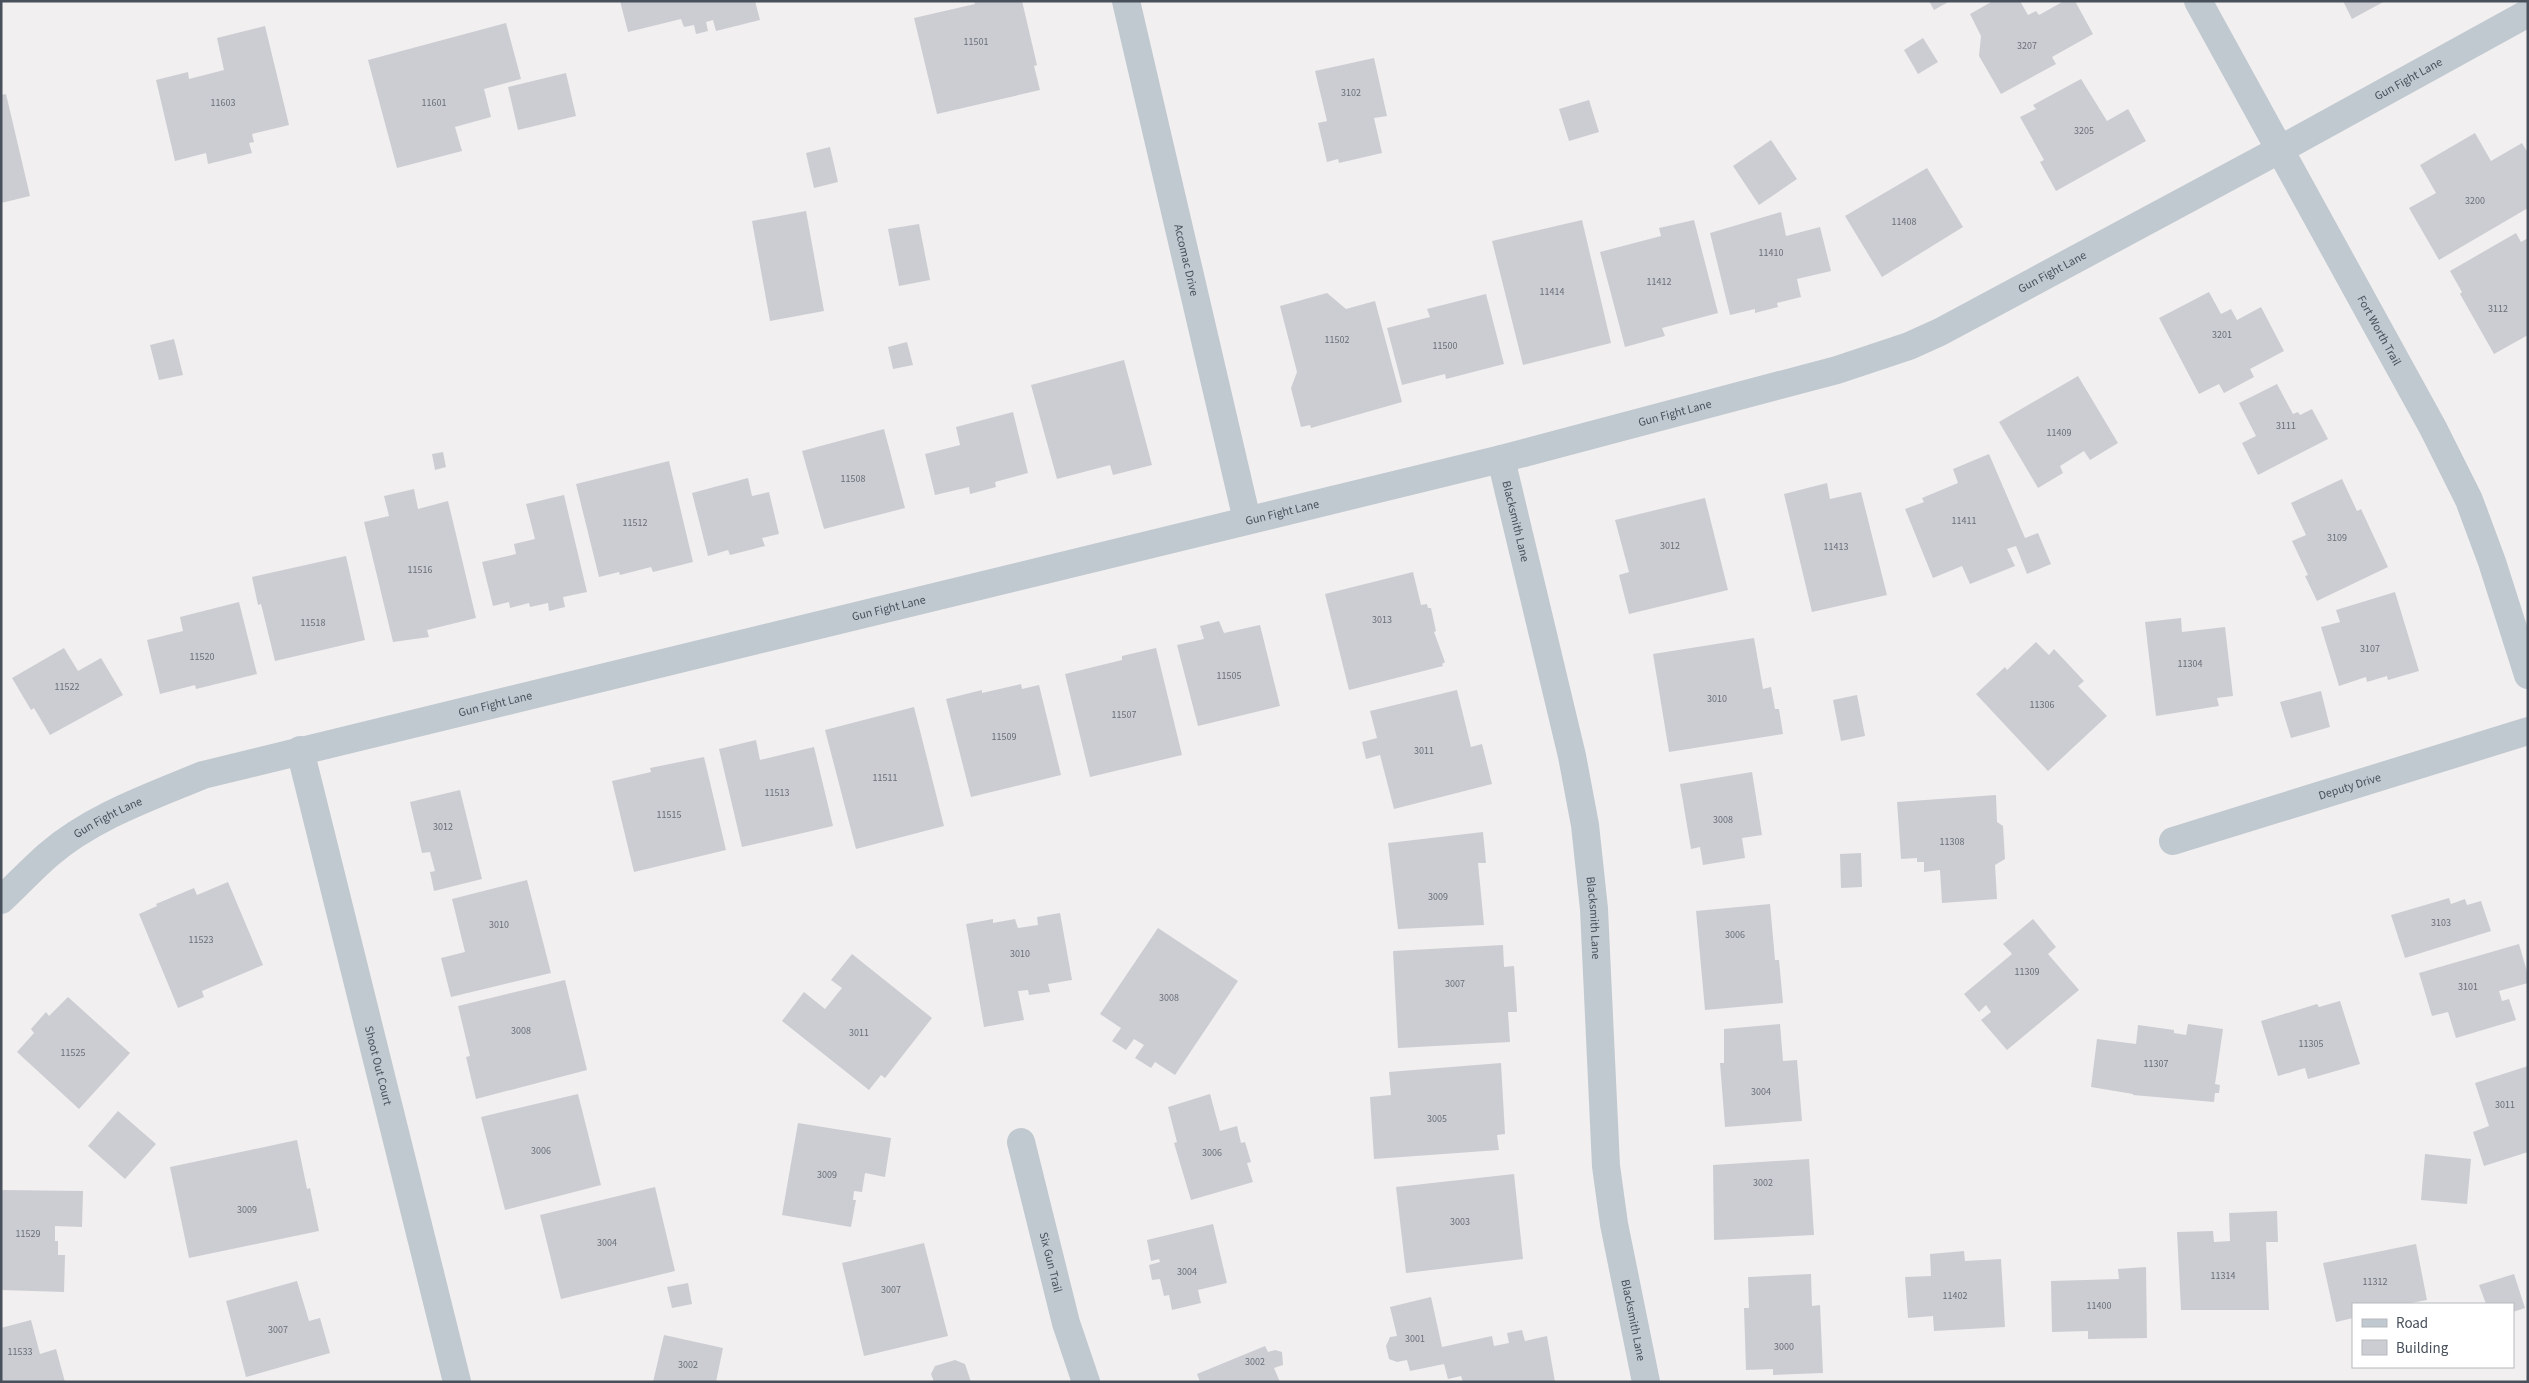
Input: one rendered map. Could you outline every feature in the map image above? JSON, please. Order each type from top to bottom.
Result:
[{"type":"street","name":"Accomac Drive","points":[[1126,1],[1247,520]]},
{"type":"street","name":"Fort Worth Trail","points":[[2198,1],[2433,428],[2469,500],[2492,562],[2528,675]]},
{"type":"street","name":"Gun Fight Lane","points":[[1,900],[49,854],[85,829],[130,805],[204,775],[300,750],[1501,459],[1828,372],[1909,346],[1948,328],[2279,150],[2528,13]]},
{"type":"street","name":"Blacksmith Lane","points":[[1501,459],[1572,756],[1585,825],[1594,909],[1606,1166],[1614,1224],[1646,1382]]},
{"type":"street","name":"Deputy Drive","points":[[2173,841],[2528,731]]},
{"type":"street","name":"Shoot Out Court","points":[[300,750],[457,1382]]},
{"type":"street","name":"Six Gun Trail","points":[[1020,1142],[1066,1323],[1086,1382]]},
{"type":"building","points":[[620,1],[755,1],[760,20],[716,31],[713,20],[706,22],[708,31],[696,34],[694,25],[684,27],[681,19],[628,32]]},
{"type":"building","points":[[974,1],[1022,1],[1037,65],[1034,66],[1040,90],[937,114],[914,18],[975,4]]},
{"type":"building","points":[[1929,1],[1950,1],[1934,10]]},
{"type":"building","points":[[1993,1],[2020,1],[2028,15],[2036,11],[2039,15],[2064,1],[2075,1],[2093,34],[2052,57],[2056,64],[2001,94],[1979,56],[1981,36],[1970,14]]},
{"type":"building","points":[[2343,1],[2385,1],[2352,19]]},
{"type":"building","points":[[506,23],[521,79],[484,89],[491,117],[455,127],[462,151],[397,168],[368,60]]},
{"type":"building","points":[[265,26],[289,125],[252,134],[254,142],[249,143],[252,153],[208,164],[206,153],[175,161],[156,80],[188,72],[189,79],[224,70],[217,38]]},
{"type":"building","points":[[1923,38],[1938,62],[1918,74],[1904,50]]},
{"type":"building","points":[[1374,58],[1387,116],[1374,118],[1382,153],[1339,163],[1338,159],[1327,162],[1318,123],[1327,121],[1315,71]]},
{"type":"building","points":[[566,73],[576,116],[518,130],[508,87]]},
{"type":"building","points":[[2081,79],[2107,121],[2128,109],[2146,141],[2056,191],[2040,162],[2044,160],[2020,117],[2036,109],[2033,105]]},
{"type":"building","points":[[6,94],[30,196],[1,203],[1,95]]},
{"type":"building","points":[[1589,100],[1599,132],[1569,141],[1559,109]]},
{"type":"building","points":[[2475,133],[2491,161],[2522,143],[2528,153],[2528,208],[2439,260],[2409,208],[2436,193],[2420,165]]},
{"type":"building","points":[[1771,140],[1797,179],[1759,205],[1733,166]]},
{"type":"building","points":[[830,147],[838,182],[814,188],[806,153]]},
{"type":"building","points":[[1927,168],[1963,227],[1882,277],[1845,216]]},
{"type":"building","points":[[806,211],[824,311],[770,321],[752,221]]},
{"type":"building","points":[[1781,212],[1786,236],[1820,227],[1831,271],[1797,279],[1801,297],[1777,303],[1778,307],[1755,313],[1755,309],[1730,315],[1710,233]]},
{"type":"building","points":[[1582,220],[1611,343],[1523,365],[1492,241]]},
{"type":"building","points":[[1694,220],[1718,313],[1662,328],[1665,336],[1625,347],[1600,252],[1661,236],[1659,228]]},
{"type":"building","points":[[919,224],[930,280],[899,286],[888,229]]},
{"type":"building","points":[[2516,233],[2521,242],[2528,238],[2528,335],[2494,354],[2460,294],[2462,292],[2450,271]]},
{"type":"building","points":[[2209,292],[2221,314],[2231,309],[2237,320],[2261,307],[2284,351],[2250,369],[2254,377],[2224,393],[2219,384],[2199,394],[2159,318]]},
{"type":"building","points":[[1327,293],[1346,309],[1375,301],[1402,402],[1311,428],[1310,425],[1301,427],[1291,388],[1297,372],[1280,306]]},
{"type":"building","points":[[1486,294],[1504,364],[1446,379],[1445,374],[1402,385],[1387,328],[1430,317],[1427,309]]},
{"type":"building","points":[[174,339],[183,375],[159,380],[150,345]]},
{"type":"building","points":[[907,342],[913,365],[893,369],[888,347]]},
{"type":"building","points":[[1124,360],[1152,465],[1113,475],[1110,465],[1057,479],[1031,385]]},
{"type":"building","points":[[2078,376],[2118,443],[2090,460],[2084,451],[2060,466],[2063,473],[2038,488],[1999,422]]},
{"type":"building","points":[[2277,384],[2293,414],[2298,412],[2300,415],[2312,409],[2328,439],[2258,475],[2242,443],[2256,436],[2239,403]]},
{"type":"building","points":[[1013,412],[1028,473],[995,482],[996,487],[970,494],[969,487],[935,495],[925,454],[960,445],[956,427]]},
{"type":"building","points":[[884,429],[905,508],[824,529],[802,451]]},
{"type":"building","points":[[443,452],[446,467],[435,470],[432,454]]},
{"type":"building","points":[[1989,454],[2025,538],[2038,533],[2051,564],[2027,574],[2016,546],[2007,549],[2015,566],[1970,584],[1962,566],[1933,578],[1905,509],[1924,502],[1922,498],[1958,483],[1953,469]]},
{"type":"building","points":[[669,461],[693,562],[653,572],[651,567],[620,575],[619,572],[599,577],[576,484]]},
{"type":"building","points":[[748,478],[752,496],[769,492],[779,534],[762,538],[765,546],[730,555],[728,550],[708,556],[692,493]]},
{"type":"building","points":[[2342,479],[2357,511],[2361,509],[2388,567],[2317,601],[2305,576],[2308,575],[2292,541],[2306,535],[2291,503]]},
{"type":"building","points":[[1827,483],[1830,499],[1861,492],[1887,595],[1812,612],[1784,494]]},
{"type":"building","points":[[414,489],[418,509],[448,501],[476,618],[427,630],[429,637],[393,642],[364,522],[389,516],[384,496]]},
{"type":"building","points":[[564,495],[587,592],[563,597],[565,607],[549,611],[548,603],[530,607],[529,603],[510,608],[509,602],[493,606],[482,562],[516,554],[514,544],[535,539],[526,504]]},
{"type":"building","points":[[1705,498],[1728,590],[1629,614],[1619,575],[1629,572],[1615,520]]},
{"type":"building","points":[[346,556],[365,640],[275,661],[261,604],[258,605],[252,577]]},
{"type":"building","points":[[1413,572],[1421,605],[1427,604],[1428,608],[1431,608],[1436,631],[1434,632],[1445,662],[1442,664],[1443,666],[1349,690],[1325,594]]},
{"type":"building","points":[[2395,592],[2419,671],[2388,680],[2387,676],[2367,682],[2366,677],[2339,686],[2321,627],[2340,622],[2336,610]]},
{"type":"building","points":[[239,602],[257,674],[196,689],[195,685],[160,694],[147,640],[183,631],[180,617]]},
{"type":"building","points":[[2181,618],[2182,632],[2225,627],[2233,696],[2217,698],[2219,706],[2156,716],[2145,622]]},
{"type":"building","points":[[1219,621],[1224,633],[1260,625],[1280,706],[1198,726],[1177,645],[1204,639],[1200,626]]},
{"type":"building","points":[[1754,638],[1763,689],[1771,687],[1775,709],[1779,709],[1783,734],[1669,752],[1653,654]]},
{"type":"building","points":[[2036,642],[2049,655],[2054,649],[2084,681],[2078,686],[2107,716],[2048,771],[1976,694],[2005,667],[2007,670]]},
{"type":"building","points":[[64,648],[78,671],[101,658],[123,695],[50,735],[34,708],[31,710],[12,678]]},
{"type":"building","points":[[1156,648],[1182,755],[1090,777],[1065,674],[1122,660],[1122,656]]},
{"type":"building","points":[[1021,684],[1022,689],[1039,685],[1061,775],[971,797],[946,699],[982,690],[982,693]]},
{"type":"building","points":[[1457,690],[1471,747],[1482,744],[1492,784],[1394,809],[1380,755],[1366,759],[1362,742],[1377,738],[1370,711]]},
{"type":"building","points":[[2321,691],[2330,727],[2291,738],[2280,702]]},
{"type":"building","points":[[1857,695],[1865,736],[1841,741],[1833,700]]},
{"type":"building","points":[[914,707],[944,826],[856,849],[825,730]]},
{"type":"building","points":[[756,740],[760,760],[814,747],[833,826],[742,847],[719,749]]},
{"type":"building","points":[[704,757],[726,850],[634,872],[612,781],[651,772],[650,768]]},
{"type":"building","points":[[1752,772],[1762,835],[1742,838],[1745,858],[1703,865],[1700,847],[1691,849],[1680,784]]},
{"type":"building","points":[[460,790],[482,879],[434,891],[430,872],[435,871],[430,852],[422,853],[410,802]]},
{"type":"building","points":[[1996,795],[1997,822],[2003,826],[2005,859],[1995,865],[1997,899],[1942,903],[1940,870],[1924,872],[1924,862],[1917,862],[1917,858],[1901,859],[1897,802]]},
{"type":"building","points":[[1483,832],[1486,863],[1478,863],[1484,925],[1398,929],[1388,843]]},
{"type":"building","points":[[1861,853],[1862,887],[1841,888],[1840,854]]},
{"type":"building","points":[[527,880],[551,973],[451,997],[441,958],[465,952],[452,899]]},
{"type":"building","points":[[228,882],[263,965],[202,991],[204,997],[178,1008],[139,914],[157,906],[156,904],[194,888],[197,895]]},
{"type":"building","points":[[2449,898],[2451,904],[2465,899],[2467,905],[2481,901],[2491,931],[2405,958],[2391,915]]},
{"type":"building","points":[[1770,904],[1775,960],[1779,960],[1783,1003],[1705,1010],[1696,911]]},
{"type":"building","points":[[1060,913],[1072,980],[1048,984],[1050,992],[1029,995],[1028,990],[1018,991],[1024,1020],[984,1027],[966,924],[993,919],[993,923],[1015,919],[1018,928],[1038,925],[1037,917]]},
{"type":"building","points":[[2033,919],[2056,947],[2048,954],[2079,990],[2007,1050],[1981,1020],[1991,1012],[1986,1005],[1979,1012],[1964,994],[2012,954],[2003,944]]},
{"type":"building","points":[[1158,928],[1238,981],[1175,1075],[1155,1062],[1151,1068],[1135,1058],[1144,1045],[1134,1039],[1126,1050],[1112,1041],[1121,1028],[1100,1014]]},
{"type":"building","points":[[2519,944],[2528,975],[2528,983],[2499,991],[2502,1001],[2509,999],[2516,1020],[2456,1038],[2448,1012],[2432,1016],[2419,973]]},
{"type":"building","points":[[1503,945],[1504,967],[1514,966],[1517,1012],[1508,1012],[1510,1042],[1398,1048],[1393,951]]},
{"type":"building","points":[[852,954],[932,1018],[885,1078],[881,1075],[869,1090],[782,1021],[804,992],[825,1009],[842,988],[831,980]]},
{"type":"building","points":[[565,980],[587,1070],[476,1099],[466,1057],[470,1056],[458,1006]]},
{"type":"building","points":[[68,997],[130,1053],[79,1109],[17,1052],[34,1033],[31,1029],[46,1012],[49,1016]]},
{"type":"building","points":[[2340,1001],[2360,1064],[2308,1079],[2305,1068],[2278,1076],[2261,1021],[2317,1004],[2319,1007]]},
{"type":"building","points":[[1780,1024],[1783,1061],[1797,1060],[1802,1121],[1725,1127],[1720,1063],[1724,1063],[1724,1029]]},
{"type":"building","points":[[2188,1024],[2223,1029],[2215,1084],[2220,1085],[2219,1093],[2215,1093],[2214,1102],[2133,1095],[2091,1087],[2097,1039],[2136,1044],[2138,1025],[2174,1030],[2174,1033],[2186,1035]]},
{"type":"building","points":[[1501,1063],[1505,1134],[1497,1135],[1499,1150],[1374,1159],[1370,1097],[1391,1095],[1389,1072]]},
{"type":"building","points":[[2528,1066],[2528,1152],[2484,1166],[2473,1132],[2489,1126],[2475,1083]]},
{"type":"building","points":[[578,1094],[601,1185],[505,1210],[481,1117]]},
{"type":"building","points":[[1210,1094],[1220,1131],[1237,1126],[1241,1143],[1245,1142],[1251,1162],[1247,1163],[1253,1182],[1191,1200],[1174,1143],[1177,1142],[1168,1107]]},
{"type":"building","points":[[118,1111],[156,1144],[125,1179],[88,1146]]},
{"type":"building","points":[[798,1123],[891,1138],[885,1177],[865,1173],[862,1192],[854,1191],[853,1200],[856,1200],[851,1227],[782,1215]]},
{"type":"building","points":[[297,1140],[307,1189],[310,1188],[319,1231],[189,1258],[170,1167]]},
{"type":"building","points":[[2425,1154],[2471,1159],[2467,1204],[2421,1200]]},
{"type":"building","points":[[1809,1159],[1814,1235],[1714,1240],[1713,1165]]},
{"type":"building","points":[[1514,1174],[1523,1259],[1406,1273],[1396,1187]]},
{"type":"building","points":[[655,1187],[675,1271],[561,1299],[540,1215]]},
{"type":"building","points":[[1,1190],[83,1191],[82,1227],[55,1226],[55,1241],[58,1241],[58,1255],[65,1255],[64,1292],[1,1290]]},
{"type":"building","points":[[2277,1211],[2278,1242],[2266,1242],[2269,1310],[2181,1310],[2177,1232],[2213,1231],[2214,1242],[2230,1241],[2229,1213]]},
{"type":"building","points":[[1213,1224],[1227,1283],[1198,1290],[1201,1303],[1172,1310],[1169,1295],[1164,1296],[1160,1279],[1152,1280],[1149,1265],[1160,1262],[1159,1259],[1151,1261],[1147,1240]]},
{"type":"building","points":[[924,1243],[948,1336],[864,1356],[842,1263]]},
{"type":"building","points":[[2416,1244],[2427,1300],[2410,1303],[2352,1303],[2352,1318],[2336,1322],[2323,1263]]},
{"type":"building","points":[[1964,1251],[1965,1261],[2001,1259],[2005,1327],[1934,1331],[1933,1316],[1908,1318],[1905,1277],[1931,1276],[1930,1254]]},
{"type":"building","points":[[2146,1267],[2147,1338],[2088,1339],[2088,1331],[2052,1332],[2051,1281],[2119,1279],[2118,1269]]},
{"type":"building","points":[[1811,1274],[1812,1306],[1820,1305],[1823,1373],[1773,1375],[1773,1369],[1746,1370],[1744,1308],[1749,1308],[1748,1277]]},
{"type":"building","points":[[2514,1274],[2525,1308],[2514,1312],[2514,1303],[2486,1303],[2479,1285]]},
{"type":"building","points":[[297,1281],[309,1321],[320,1318],[330,1353],[246,1377],[226,1301]]},
{"type":"building","points":[[688,1283],[692,1304],[672,1308],[667,1287]]},
{"type":"building","points":[[1431,1297],[1442,1347],[1492,1336],[1494,1346],[1509,1343],[1507,1333],[1522,1330],[1525,1341],[1547,1336],[1555,1382],[1463,1382],[1461,1376],[1448,1379],[1444,1364],[1410,1371],[1407,1360],[1397,1362],[1389,1359],[1386,1346],[1390,1337],[1397,1336],[1390,1307]]},
{"type":"building","points":[[31,1320],[40,1354],[56,1349],[65,1382],[1,1382],[1,1328]]},
{"type":"building","points":[[664,1335],[723,1348],[716,1382],[653,1382]]},
{"type":"building","points":[[1265,1346],[1268,1352],[1275,1350],[1282,1352],[1283,1365],[1274,1368],[1280,1382],[1200,1382],[1197,1374]]},
{"type":"building","points":[[955,1360],[965,1364],[971,1382],[934,1382],[931,1374],[935,1366]]}]
